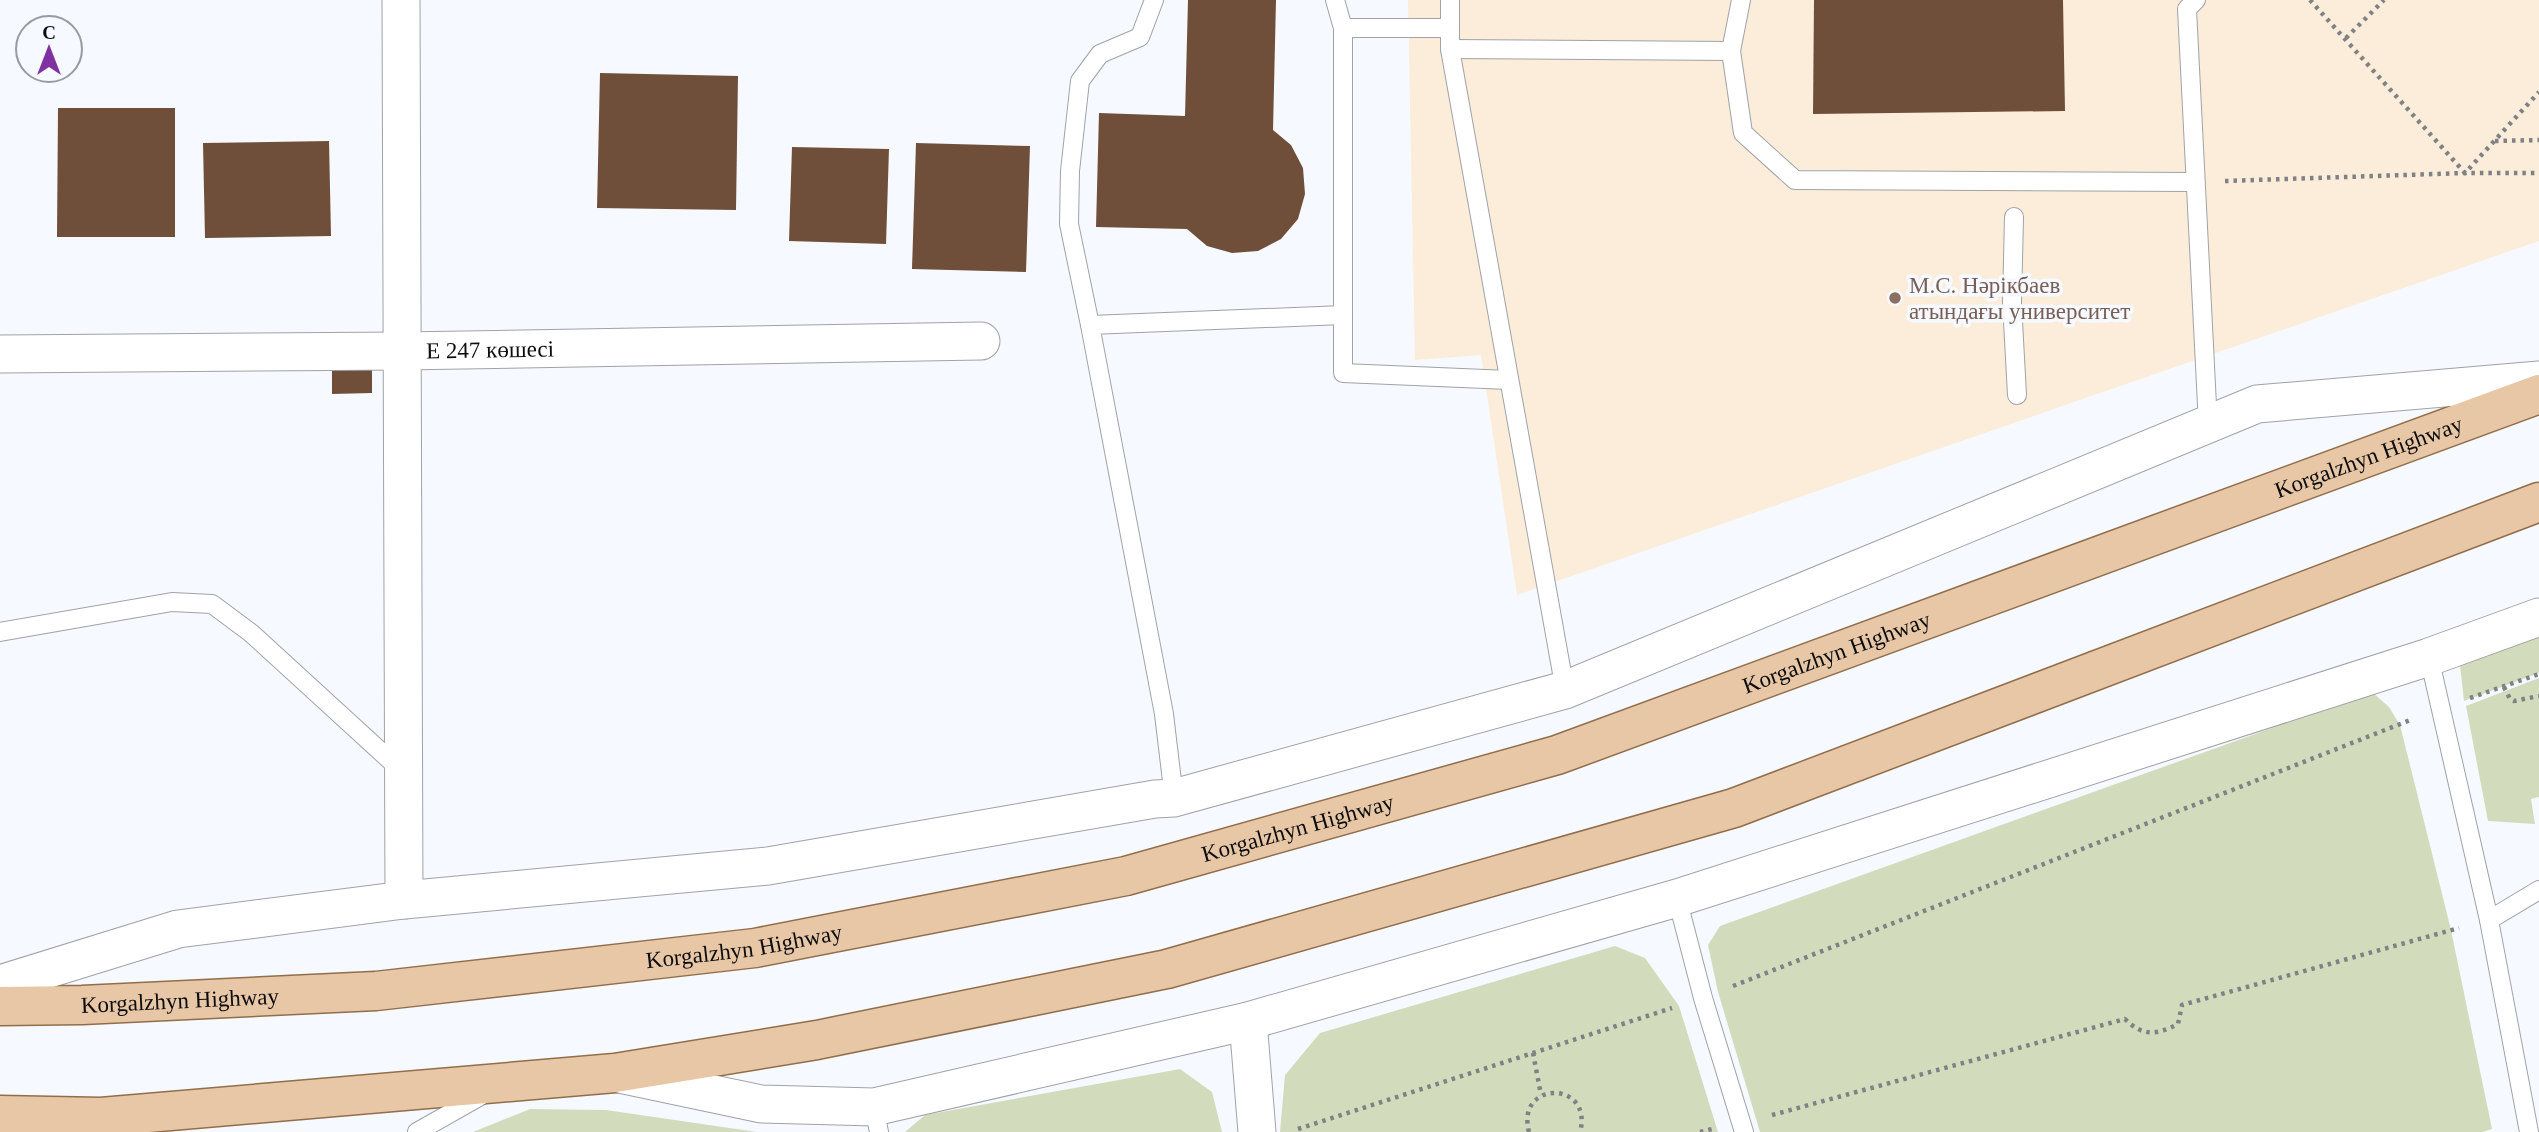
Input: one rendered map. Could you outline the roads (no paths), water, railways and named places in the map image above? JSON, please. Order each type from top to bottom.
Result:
[{"type":"main road","name":"Korgalzhyn Highway","points":[[0,1006],[82,1005],[376,991],[728,951],[768,946],[1126,876],[1557,755],[2539,394]]},
{"type":"main road","points":[[0,1115],[101,1118],[615,1073],[817,1040],[1167,969],[1734,807],[2539,502]]},
{"type":"street","points":[[401,0],[404,900]]},
{"type":"street","name":"Е 247 көшесі","points":[[0,354],[402,351],[981,341]]},
{"type":"street","points":[[0,984],[178,929],[404,900],[768,866],[1174,798],[1565,690],[2257,404],[2539,380]]},
{"type":"street","points":[[615,1073],[761,1104],[876,1120],[1248,1021],[1677,898],[2429,657],[2539,617]]},
{"type":"street","points":[[1248,1021],[1257,1132]]},
{"type":"lane","points":[[1154,0],[1140,37],[1100,54],[1080,80],[1070,172],[1069,224],[1164,714],[1174,798]]},
{"type":"lane","points":[[1335,0],[1343,28],[1343,373],[1510,380]]},
{"type":"lane","points":[[1450,0],[1450,49],[1565,690]]},
{"type":"lane","points":[[1741,0],[1731,51],[1743,133],[1795,180],[2195,182]]},
{"type":"lane","points":[[2196,0],[2187,9],[2208,425]]},
{"type":"lane","points":[[1343,28],[1450,28]]},
{"type":"lane","points":[[1450,49],[1731,51]]},
{"type":"lane","points":[[2014,217],[2012,303],[2017,395]]},
{"type":"lane","points":[[1090,325],[1343,315]]},
{"type":"lane","points":[[0,632],[172,602],[212,604],[251,633],[403,772]]},
{"type":"lane","points":[[2429,657],[2489,920],[2529,1132]]},
{"type":"lane","points":[[2489,920],[2539,890]]},
{"type":"lane","points":[[1677,898],[1703,998],[1743,1128]]},
{"type":"lane","points":[[417,1132],[504,1082]]},
{"type":"lane","points":[[0,1132],[101,1118],[143,1132]]},
{"type":"place","name":"М.С. Нәрікбаев атындағы университет","points":[[1895,298]]}]
